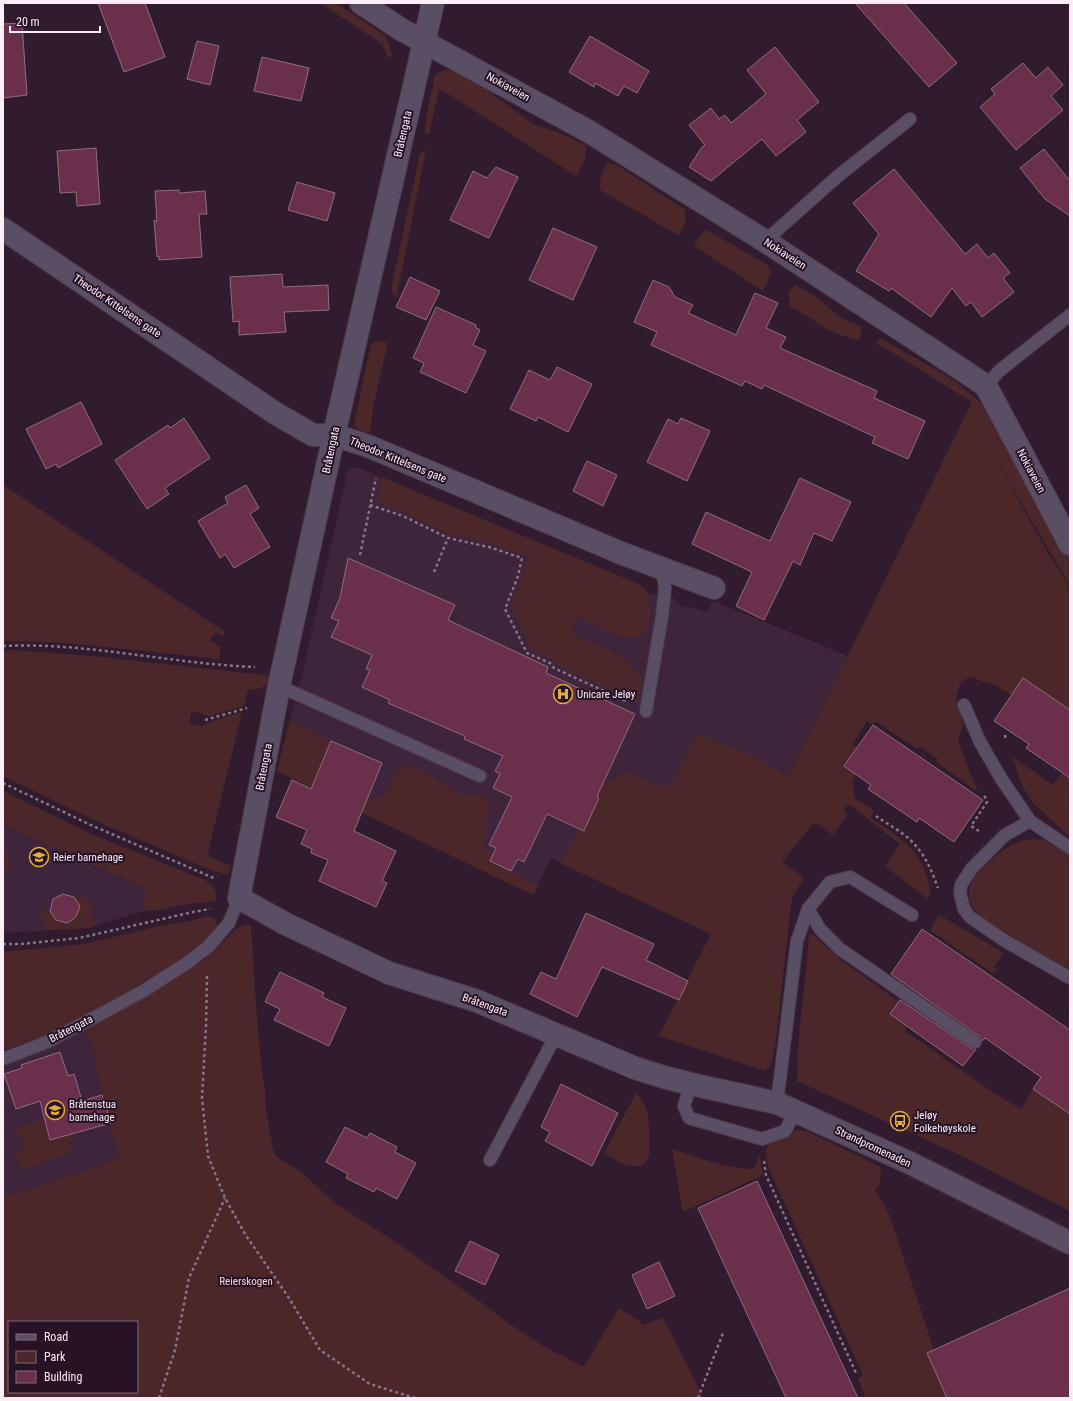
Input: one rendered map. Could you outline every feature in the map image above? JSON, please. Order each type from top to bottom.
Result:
[{"type":"street","name":"Nokiaveien","points":[[361,3],[402,30],[588,132],[765,241],[986,386],[1070,544]]},
{"type":"street","name":"Bråtengata","points":[[433,3],[334,436],[281,677],[239,898],[286,924],[389,973],[477,1001],[516,1016],[556,1035],[634,1068],[667,1078]]},
{"type":"street","name":"Theodor Kittelsens gate","points":[[3,229],[275,413],[313,435],[334,436],[381,452],[614,550],[714,588]]},
{"type":"street","name":"Strandpromenaden","points":[[667,1078],[786,1107],[910,1163],[1070,1243]]},
{"type":"lane","points":[[765,241],[838,176],[910,119]]},
{"type":"lane","points":[[986,386],[999,372],[1070,315]]},
{"type":"lane","points":[[646,711],[662,616],[665,589],[662,568]]},
{"type":"lane","points":[[281,677],[480,776]]},
{"type":"lane","points":[[964,705],[980,742],[1002,780],[1030,821],[1070,848]]},
{"type":"lane","points":[[1030,821],[1005,835],[972,868],[961,885],[960,893],[964,909],[970,916],[1005,941],[1070,978]]},
{"type":"lane","points":[[690,1084],[684,1106],[689,1118],[762,1139],[785,1131],[797,941],[808,909],[830,882],[850,877],[912,915]]},
{"type":"lane","name":"Bråtengata","points":[[3,1059],[47,1042],[144,990],[187,963],[208,947],[229,923],[239,898]]},
{"type":"lane","points":[[808,909],[820,929],[840,949],[975,1042]]},
{"type":"lane","points":[[490,1160],[556,1035]]},
{"type":"path","points":[[360,555],[381,452]]},
{"type":"path","points":[[370,505],[403,516],[448,538],[489,547],[522,558],[518,576],[506,609],[527,653],[550,663],[554,668],[646,711]]},
{"type":"path","points":[[434,572],[448,538]]},
{"type":"path","points":[[3,643],[4,646],[89,650],[152,656],[281,677]]},
{"type":"path","points":[[205,720],[243,709]]},
{"type":"path","points":[[3,783],[93,826],[215,878],[239,898],[218,908],[193,912],[79,938],[21,944],[3,944]]},
{"type":"path","points":[[876,816],[913,842],[921,852],[930,867],[943,902],[960,893]]},
{"type":"path","points":[[208,947],[202,1098],[208,1156],[225,1198],[245,1234],[289,1298],[320,1350],[370,1384],[415,1398]]},
{"type":"path","points":[[762,1139],[766,1175],[856,1373]]},
{"type":"path","points":[[159,1398],[175,1350],[189,1278],[225,1198]]},
{"type":"path","points":[[698,1398],[723,1333]]},
{"type":"shaded area","name":"Unicare Jeløy","points":[[357,467],[634,582],[641,593],[670,595],[683,607],[691,607],[707,613],[713,601],[848,656],[711,934],[551,858],[533,895],[277,771],[304,667],[348,469]]},
{"type":"shaded area","name":"Reier barnehage","points":[[3,825],[147,890],[143,911],[89,928],[3,933]]},
{"type":"shaded area","name":"Bråtenstua barnehage","points":[[86,1028],[91,1042],[102,1095],[112,1125],[109,1126],[120,1159],[3,1197],[3,1065],[48,1048]]},
{"type":"green space","points":[[321,3],[336,3],[386,36],[392,55],[389,59],[382,44]]},
{"type":"green space","points":[[450,70],[467,75],[533,124],[549,129],[586,145],[585,160],[576,176],[439,88],[429,135],[425,133],[426,119],[435,75],[442,71]]},
{"type":"green space","points":[[426,150],[396,299],[391,289],[420,153]]},
{"type":"green space","points":[[607,163],[615,164],[684,209],[685,223],[678,235],[600,190],[601,176]]},
{"type":"green space","points":[[706,230],[768,265],[771,273],[763,291],[694,246],[699,236]]},
{"type":"green space","points":[[796,285],[819,299],[841,318],[862,327],[859,340],[834,333],[790,306],[788,293]]},
{"type":"green space","points":[[880,338],[934,368],[972,395],[982,405],[1039,510],[1070,560],[1070,586],[991,451],[1048,553],[1070,588],[1070,710],[1023,678],[1011,695],[995,685],[969,677],[960,683],[956,697],[963,723],[958,742],[978,792],[936,762],[938,759],[919,746],[917,749],[875,721],[873,725],[867,721],[853,744],[857,748],[844,766],[856,774],[852,781],[855,798],[874,811],[871,818],[899,837],[914,851],[924,870],[930,889],[930,894],[928,899],[885,866],[900,844],[849,804],[843,810],[848,813],[833,835],[816,822],[812,825],[782,862],[804,878],[792,897],[775,1047],[771,1065],[765,1071],[659,1036],[711,934],[560,863],[579,829],[584,831],[599,798],[588,792],[601,783],[617,779],[623,771],[666,788],[673,783],[696,734],[742,751],[789,776],[972,402],[882,346],[875,344]]},
{"type":"green space","points":[[378,340],[387,343],[387,346],[373,408],[370,432],[364,433],[354,427],[355,420],[371,344]]},
{"type":"green space","points":[[381,477],[634,582],[644,588],[649,598],[650,609],[648,630],[640,636],[631,638],[624,637],[579,617],[569,633],[613,652],[634,666],[640,675],[642,684],[637,702],[557,665],[552,659],[532,650],[510,606],[522,579],[528,556],[475,539],[449,534],[404,512],[377,502]]},
{"type":"green space","points":[[3,485],[225,632],[224,637],[216,632],[210,640],[221,648],[219,659],[77,644],[3,641]]},
{"type":"green space","points":[[11,650],[93,656],[272,676],[269,684],[258,689],[248,690],[244,706],[209,716],[192,711],[189,723],[202,726],[242,712],[208,852],[210,857],[231,866],[230,871],[226,874],[213,871],[98,822],[3,776],[3,651]]},
{"type":"green space","points":[[290,720],[331,741],[315,780],[366,802],[386,794],[396,773],[409,764],[459,793],[472,796],[481,795],[490,801],[487,831],[483,845],[486,849],[494,852],[490,861],[538,886],[533,895],[277,771]]},
{"type":"green space","points":[[1013,757],[1053,785],[1062,773],[1070,778],[1070,837],[1034,804],[1021,784]]},
{"type":"green space","points":[[3,791],[96,836],[205,880],[216,892],[215,901],[143,911],[146,889],[3,825]]},
{"type":"green space","points":[[1031,839],[1044,840],[1070,856],[1070,970],[1022,943],[985,919],[977,913],[969,899],[970,888],[978,873],[998,854],[1010,846]]},
{"type":"green space","points":[[3,845],[10,859],[10,867],[3,875]]},
{"type":"green space","points":[[74,897],[88,897],[93,908],[91,914],[92,918],[97,921],[97,923],[89,928],[48,930],[41,920],[43,908],[50,911],[56,920],[67,923],[76,917],[79,907]]},
{"type":"green space","points":[[939,915],[1004,953],[994,967],[997,969],[994,974],[930,930]]},
{"type":"green space","points":[[206,916],[214,918],[217,924],[215,930],[206,941],[189,956],[69,1025],[53,1033],[3,1050],[3,952],[84,944],[168,924],[191,921]]},
{"type":"green space","name":"Reierskogen","points":[[244,925],[251,925],[262,1074],[265,1090],[266,1110],[273,1150],[276,1156],[301,1172],[335,1203],[400,1245],[508,1323],[545,1347],[584,1367],[619,1308],[643,1325],[663,1318],[704,1398],[3,1398],[3,1197],[120,1159],[109,1126],[112,1125],[102,1095],[91,1042],[86,1028],[128,1006],[206,958],[237,928]]},
{"type":"green space","points":[[812,934],[840,959],[899,1002],[890,1015],[907,1027],[905,1031],[994,1093],[1021,1109],[1033,1089],[1070,1114],[1070,1211],[964,1157],[797,1081],[798,1044],[809,935]]},
{"type":"green space","points":[[636,1093],[646,1108],[649,1126],[649,1154],[648,1159],[642,1166],[626,1165],[604,1153]]},
{"type":"green space","points":[[64,1113],[74,1141],[69,1143],[71,1152],[23,1170],[14,1152],[24,1147],[16,1128]]},
{"type":"green space","points":[[793,1130],[806,1131],[881,1168],[880,1184],[875,1190],[888,1212],[894,1229],[934,1350],[927,1353],[947,1398],[866,1398],[858,1379],[863,1375],[769,1169],[766,1158],[766,1150],[771,1140],[790,1136]]},
{"type":"green space","points":[[672,1149],[712,1162],[733,1167],[754,1169],[760,1155],[763,1175],[683,1212]]},
{"type":"building","points":[[98,3],[145,3],[165,57],[124,72]]},
{"type":"building","points":[[855,3],[904,3],[957,63],[929,87]]},
{"type":"building","points":[[22,23],[27,95],[3,98],[3,24]]},
{"type":"building","points":[[590,36],[649,71],[637,93],[624,86],[618,96],[595,83],[594,87],[569,72]]},
{"type":"building","points":[[197,41],[219,46],[210,85],[187,79]]},
{"type":"building","points":[[775,47],[819,102],[797,120],[806,132],[776,156],[762,139],[711,181],[689,167],[702,147],[705,145],[689,125],[711,108],[719,119],[725,115],[731,123],[766,94],[747,70]]},
{"type":"building","points":[[262,57],[309,68],[301,101],[254,91]]},
{"type":"building","points":[[1023,63],[1036,78],[1048,67],[1063,85],[1051,96],[1063,110],[1016,150],[980,107],[995,94],[991,89]]},
{"type":"building","points":[[96,148],[100,204],[77,206],[76,192],[60,193],[57,151]]},
{"type":"building","points":[[1044,149],[1070,181],[1070,216],[1045,199],[1020,168]]},
{"type":"building","points":[[496,167],[518,177],[489,238],[450,220],[473,171],[487,178]]},
{"type":"building","points":[[894,169],[965,254],[977,244],[988,258],[994,253],[1010,273],[1003,278],[1014,292],[982,317],[971,302],[966,306],[952,288],[931,317],[891,288],[889,291],[856,271],[879,234],[853,203]]},
{"type":"building","points":[[297,182],[335,193],[327,221],[288,210]]},
{"type":"building","points":[[179,190],[179,193],[205,191],[207,214],[199,214],[202,257],[159,260],[159,256],[157,257],[154,220],[157,222],[155,191]]},
{"type":"building","points":[[553,228],[597,247],[573,300],[529,280]]},
{"type":"building","points":[[282,274],[283,287],[328,285],[329,310],[284,312],[286,332],[239,335],[239,321],[233,322],[230,277]]},
{"type":"building","points":[[410,277],[440,291],[426,320],[396,307]]},
{"type":"building","points":[[653,280],[669,287],[675,297],[693,305],[688,313],[736,335],[755,293],[778,303],[766,328],[786,337],[780,348],[877,391],[874,398],[925,421],[908,459],[872,443],[875,437],[764,385],[762,389],[745,381],[742,386],[651,345],[657,332],[634,322]]},
{"type":"building","points":[[436,307],[476,325],[475,327],[480,330],[473,345],[486,351],[466,393],[420,372],[424,363],[413,358]]},
{"type":"building","points":[[557,367],[592,384],[568,432],[538,417],[536,421],[510,409],[529,370],[550,380]]},
{"type":"building","points":[[81,402],[102,444],[58,468],[56,464],[46,469],[26,429]]},
{"type":"building","points":[[184,418],[210,458],[165,488],[169,494],[147,509],[115,460],[168,425],[170,428]]},
{"type":"building","points":[[681,418],[710,431],[687,481],[647,462],[668,419],[678,424]]},
{"type":"building","points":[[587,461],[617,475],[603,506],[573,491]]},
{"type":"building","points":[[800,478],[851,502],[832,541],[814,533],[800,565],[793,561],[764,620],[736,606],[752,572],[692,544],[706,512],[770,541]]},
{"type":"building","points":[[246,485],[259,508],[250,514],[270,547],[234,568],[225,554],[220,558],[198,521],[228,503],[225,497]]},
{"type":"building","points":[[348,558],[455,605],[448,620],[548,667],[546,673],[635,714],[597,796],[599,798],[584,831],[547,814],[524,862],[518,859],[511,871],[490,861],[496,848],[489,845],[512,797],[493,788],[500,774],[495,771],[503,756],[464,739],[465,736],[388,703],[390,700],[362,687],[370,670],[366,669],[372,655],[331,637],[339,621],[331,618],[340,598]]},
{"type":"building","points":[[1023,678],[1070,710],[1070,778],[1026,748],[1029,744],[994,721]]},
{"type":"building","points":[[873,725],[983,800],[954,842],[919,818],[917,822],[868,789],[871,785],[844,766]]},
{"type":"building","points":[[331,741],[382,763],[354,831],[396,851],[382,881],[387,883],[376,907],[319,881],[328,860],[311,853],[312,849],[301,844],[307,830],[276,817],[292,780],[311,789]]},
{"type":"building","points":[[63,894],[74,897],[80,906],[76,917],[67,923],[56,920],[50,911],[53,899]]},
{"type":"building","points":[[586,913],[654,944],[646,960],[688,981],[679,1000],[602,967],[577,1017],[530,994],[541,972],[556,979]]},
{"type":"building","points":[[922,929],[1070,1030],[1070,1114],[1033,1089],[1041,1077],[985,1038],[982,1041],[979,1036],[891,974]]},
{"type":"building","points":[[280,972],[324,993],[322,997],[346,1008],[329,1046],[274,1020],[280,1009],[265,1002]]},
{"type":"building","points":[[900,1000],[971,1048],[976,1049],[963,1066],[890,1014]]},
{"type":"building","points":[[60,1052],[68,1076],[74,1074],[82,1101],[102,1095],[111,1123],[50,1140],[40,1101],[16,1109],[4,1074],[22,1068],[21,1065]]},
{"type":"building","points":[[561,1084],[618,1113],[592,1166],[545,1141],[550,1132],[541,1127]]},
{"type":"building","points":[[345,1127],[367,1138],[370,1133],[397,1147],[395,1152],[416,1163],[397,1199],[376,1188],[374,1192],[346,1178],[348,1174],[326,1162]]},
{"type":"building","points":[[757,1181],[858,1398],[786,1398],[698,1208]]},
{"type":"building","points":[[470,1241],[499,1255],[485,1285],[455,1271]]},
{"type":"building","points":[[659,1262],[675,1296],[647,1309],[632,1275]]},
{"type":"building","points":[[1070,1288],[1070,1398],[947,1398],[927,1353]]},
{"type":"place","name":"Unicare Jeløy","points":[[563,694]]},
{"type":"place","name":"Reier barnehage","points":[[39,857]]},
{"type":"place","name":"Bråtenstua barnehage","points":[[55,1110]]},
{"type":"place","name":"Jeløy Folkehøyskole","points":[[900,1121]]}]
